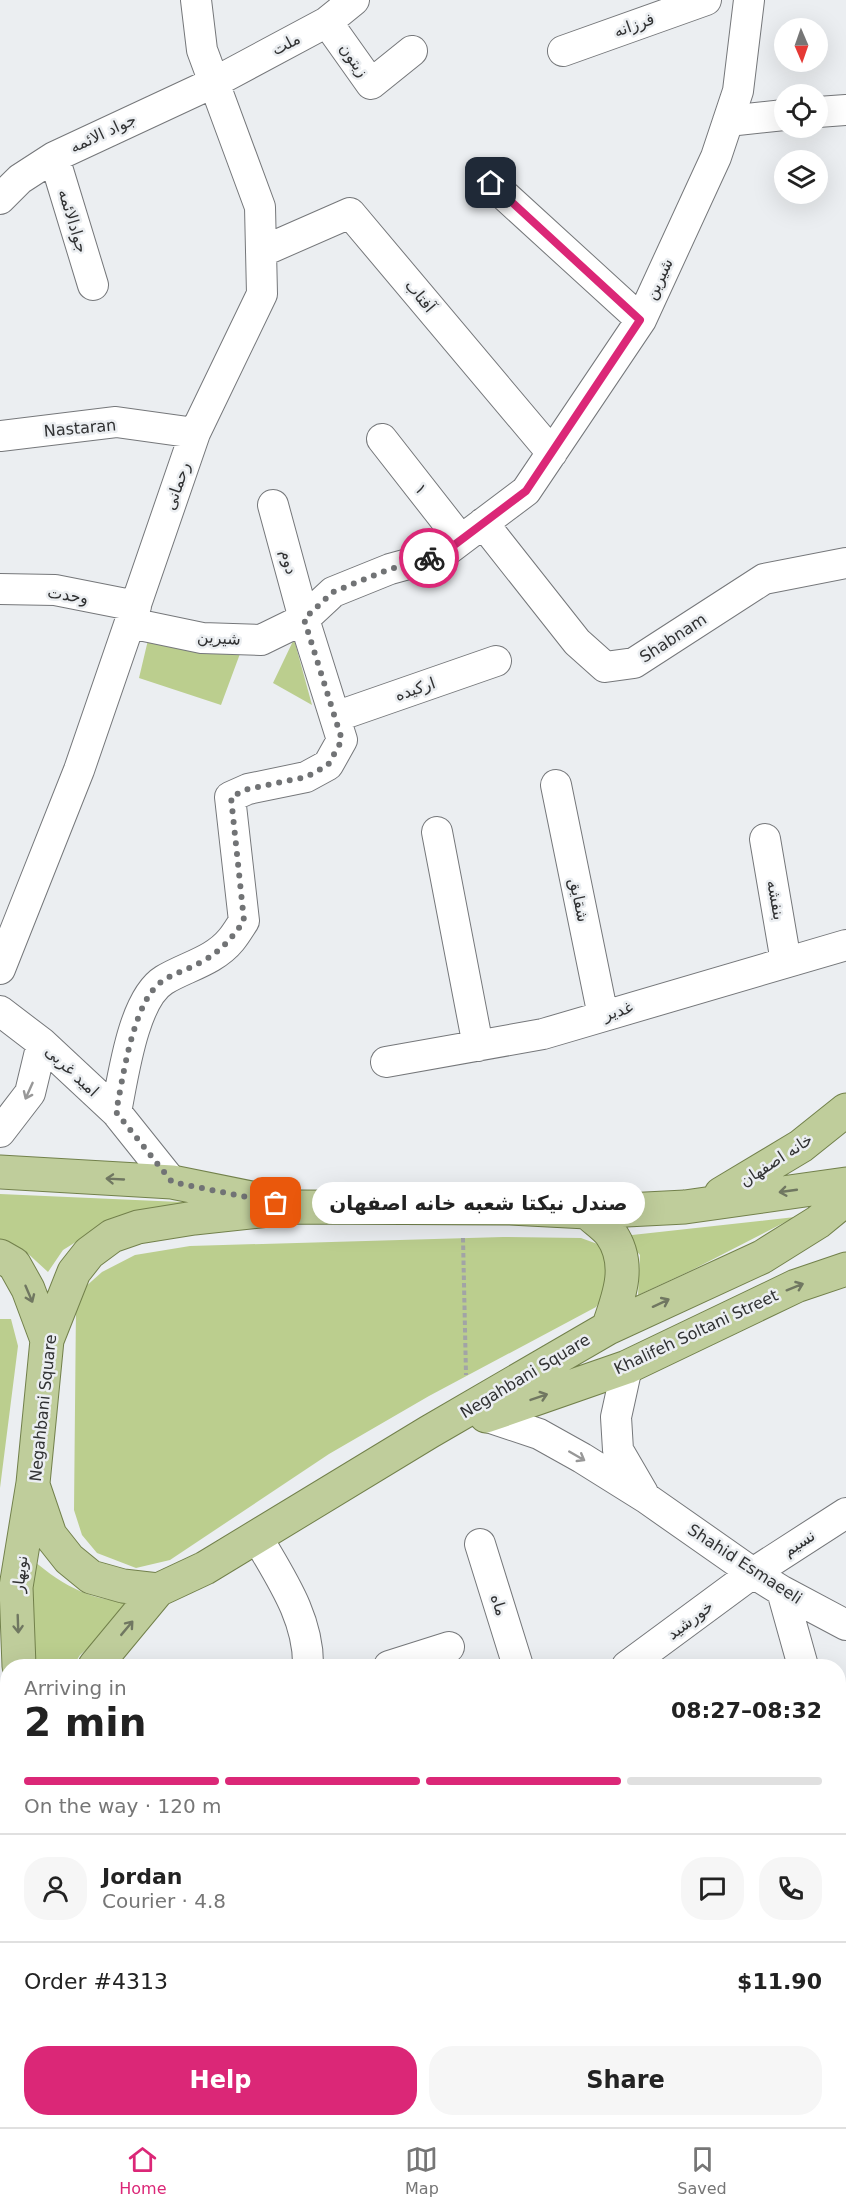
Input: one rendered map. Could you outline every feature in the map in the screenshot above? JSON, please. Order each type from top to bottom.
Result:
[{"type":"main road","name":"خانه اصفهان","points":[[703,1204],[801,1146],[846,1110]]},
{"type":"main road","points":[[0,1172],[172,1182],[297,1207]]},
{"type":"main road","name":"Negahbani Square","points":[[846,1184],[703,1204],[587,1212],[462,1207],[297,1207],[194,1218],[138,1227],[112,1236],[89,1253],[74,1272],[47,1340],[33,1483],[50,1535],[69,1559],[91,1577],[123,1586],[158,1590],[205,1568],[465,1417],[608,1328],[762,1257],[818,1222],[846,1199]]},
{"type":"main road","name":"Negahbani Square","points":[[587,1212],[611,1234],[622,1258],[622,1290],[608,1328]]},
{"type":"main road","points":[[0,1256],[14,1264],[27,1289],[47,1340]]},
{"type":"main road","name":"Khalifeh Soltani Street","points":[[465,1417],[627,1367],[796,1286],[846,1269]]},
{"type":"main road","name":"نوبهار","points":[[19,1659],[16,1587],[33,1483]]},
{"type":"main road","points":[[101,1659],[158,1590]]},
{"type":"street","name":"رحمانی","points":[[0,969],[79,770],[195,433],[262,294],[260,207],[202,50],[195,0]]},
{"type":"street","name":"ملت","points":[[215,82],[327,22],[354,0]]},
{"type":"street","name":"فرزانه","points":[[563,51],[666,6],[706,0]]},
{"type":"street","name":"شیرین","points":[[133,614],[202,638],[261,640],[304,619],[333,592],[390,569],[441,555],[526,491],[640,320],[716,157],[738,91],[749,0]]},
{"type":"street","name":"زیتون","points":[[327,22],[371,84],[412,51]]},
{"type":"street","name":"جواد الائمه","points":[[0,199],[20,179],[54,157],[215,82]]},
{"type":"street","points":[[828,111],[846,110]]},
{"type":"street","points":[[728,121],[774,117]]},
{"type":"street","name":"جوادالائمه","points":[[54,157],[93,285]]},
{"type":"street","points":[[491,183],[640,320]]},
{"type":"street","name":"آفتاب","points":[[261,252],[350,213],[552,453]]},
{"type":"street","name":"Nastaran","points":[[0,436],[116,422],[195,433]]},
{"type":"street","name":"۱","points":[[382,439],[472,531]]},
{"type":"street","name":"دوم","points":[[273,505],[304,619]]},
{"type":"street","name":"Shabnam","points":[[472,531],[578,642],[605,667],[634,663],[764,579],[846,562]]},
{"type":"street","name":"وحدت","points":[[0,590],[55,590],[133,614]]},
{"type":"street","points":[[116,1112],[130,1044],[145,1000],[161,981],[203,961],[230,942],[244,921],[231,797],[248,789],[306,777],[328,765],[342,740],[304,619]]},
{"type":"street","name":"ارکیده","points":[[335,717],[496,661]]},
{"type":"street","name":"شقایق","points":[[556,785],[603,1016]]},
{"type":"street","points":[[437,832],[478,1046]]},
{"type":"street","name":"بنفشه","points":[[765,839],[786,962]]},
{"type":"street","name":"غدیر","points":[[386,1062],[543,1034],[846,945]]},
{"type":"street","name":"امید غربی","points":[[0,1011],[42,1043],[116,1112],[172,1182]]},
{"type":"street","name":"امید غربی","points":[[0,1132],[30,1093],[42,1043]]},
{"type":"street","name":"Shahid Esmaeeli","points":[[627,1367],[616,1417],[618,1450],[646,1498]]},
{"type":"street","name":"Shahid Esmaeeli","points":[[465,1417],[539,1434],[646,1498],[753,1573],[846,1625]]},
{"type":"street","name":"نسیم","points":[[753,1573],[846,1513]]},
{"type":"street","points":[[257,1537],[298,1609],[308,1659]]},
{"type":"street","name":"ماه","points":[[480,1544],[516,1659]]},
{"type":"street","name":"خورشید","points":[[636,1659],[753,1573]]},
{"type":"street","points":[[782,1591],[801,1659]]},
{"type":"street","points":[[411,1659],[449,1647]]},
{"type":"path","points":[[462,1207],[465,1417]]},
{"type":"green space","points":[[294,639],[312,705],[273,683]]},
{"type":"green space","points":[[148,640],[241,651],[221,705],[139,678]]},
{"type":"green space","points":[[0,1194],[203,1203],[92,1232],[63,1250],[48,1272],[24,1250],[0,1239]]},
{"type":"green space","points":[[795,1217],[638,1295],[640,1255],[623,1236]]},
{"type":"green space","points":[[503,1237],[581,1238],[603,1246],[610,1286],[596,1307],[429,1396],[329,1454],[170,1560],[136,1568],[97,1553],[82,1535],[74,1510],[76,1305],[84,1288],[102,1272],[135,1255],[190,1246]]},
{"type":"green space","points":[[0,1319],[11,1319],[18,1346],[0,1488]]},
{"type":"green space","points":[[33,1560],[57,1579],[82,1592],[109,1600],[140,1602],[77,1659],[36,1659],[30,1611]]},
{"type":"way so far","points":[[276,1203],[172,1182],[116,1112],[130,1044],[145,1000],[161,981],[203,961],[230,942],[244,921],[237,873],[231,797],[248,789],[306,777],[328,765],[342,740],[304,619],[333,592],[390,569],[429,558]]},
{"type":"place","name":"صندل نیکتا شعبه خانه اصفهان","points":[[276,1203]]},
{"type":"route","points":[[429,558],[441,555],[526,491],[640,320],[491,183]]}]
